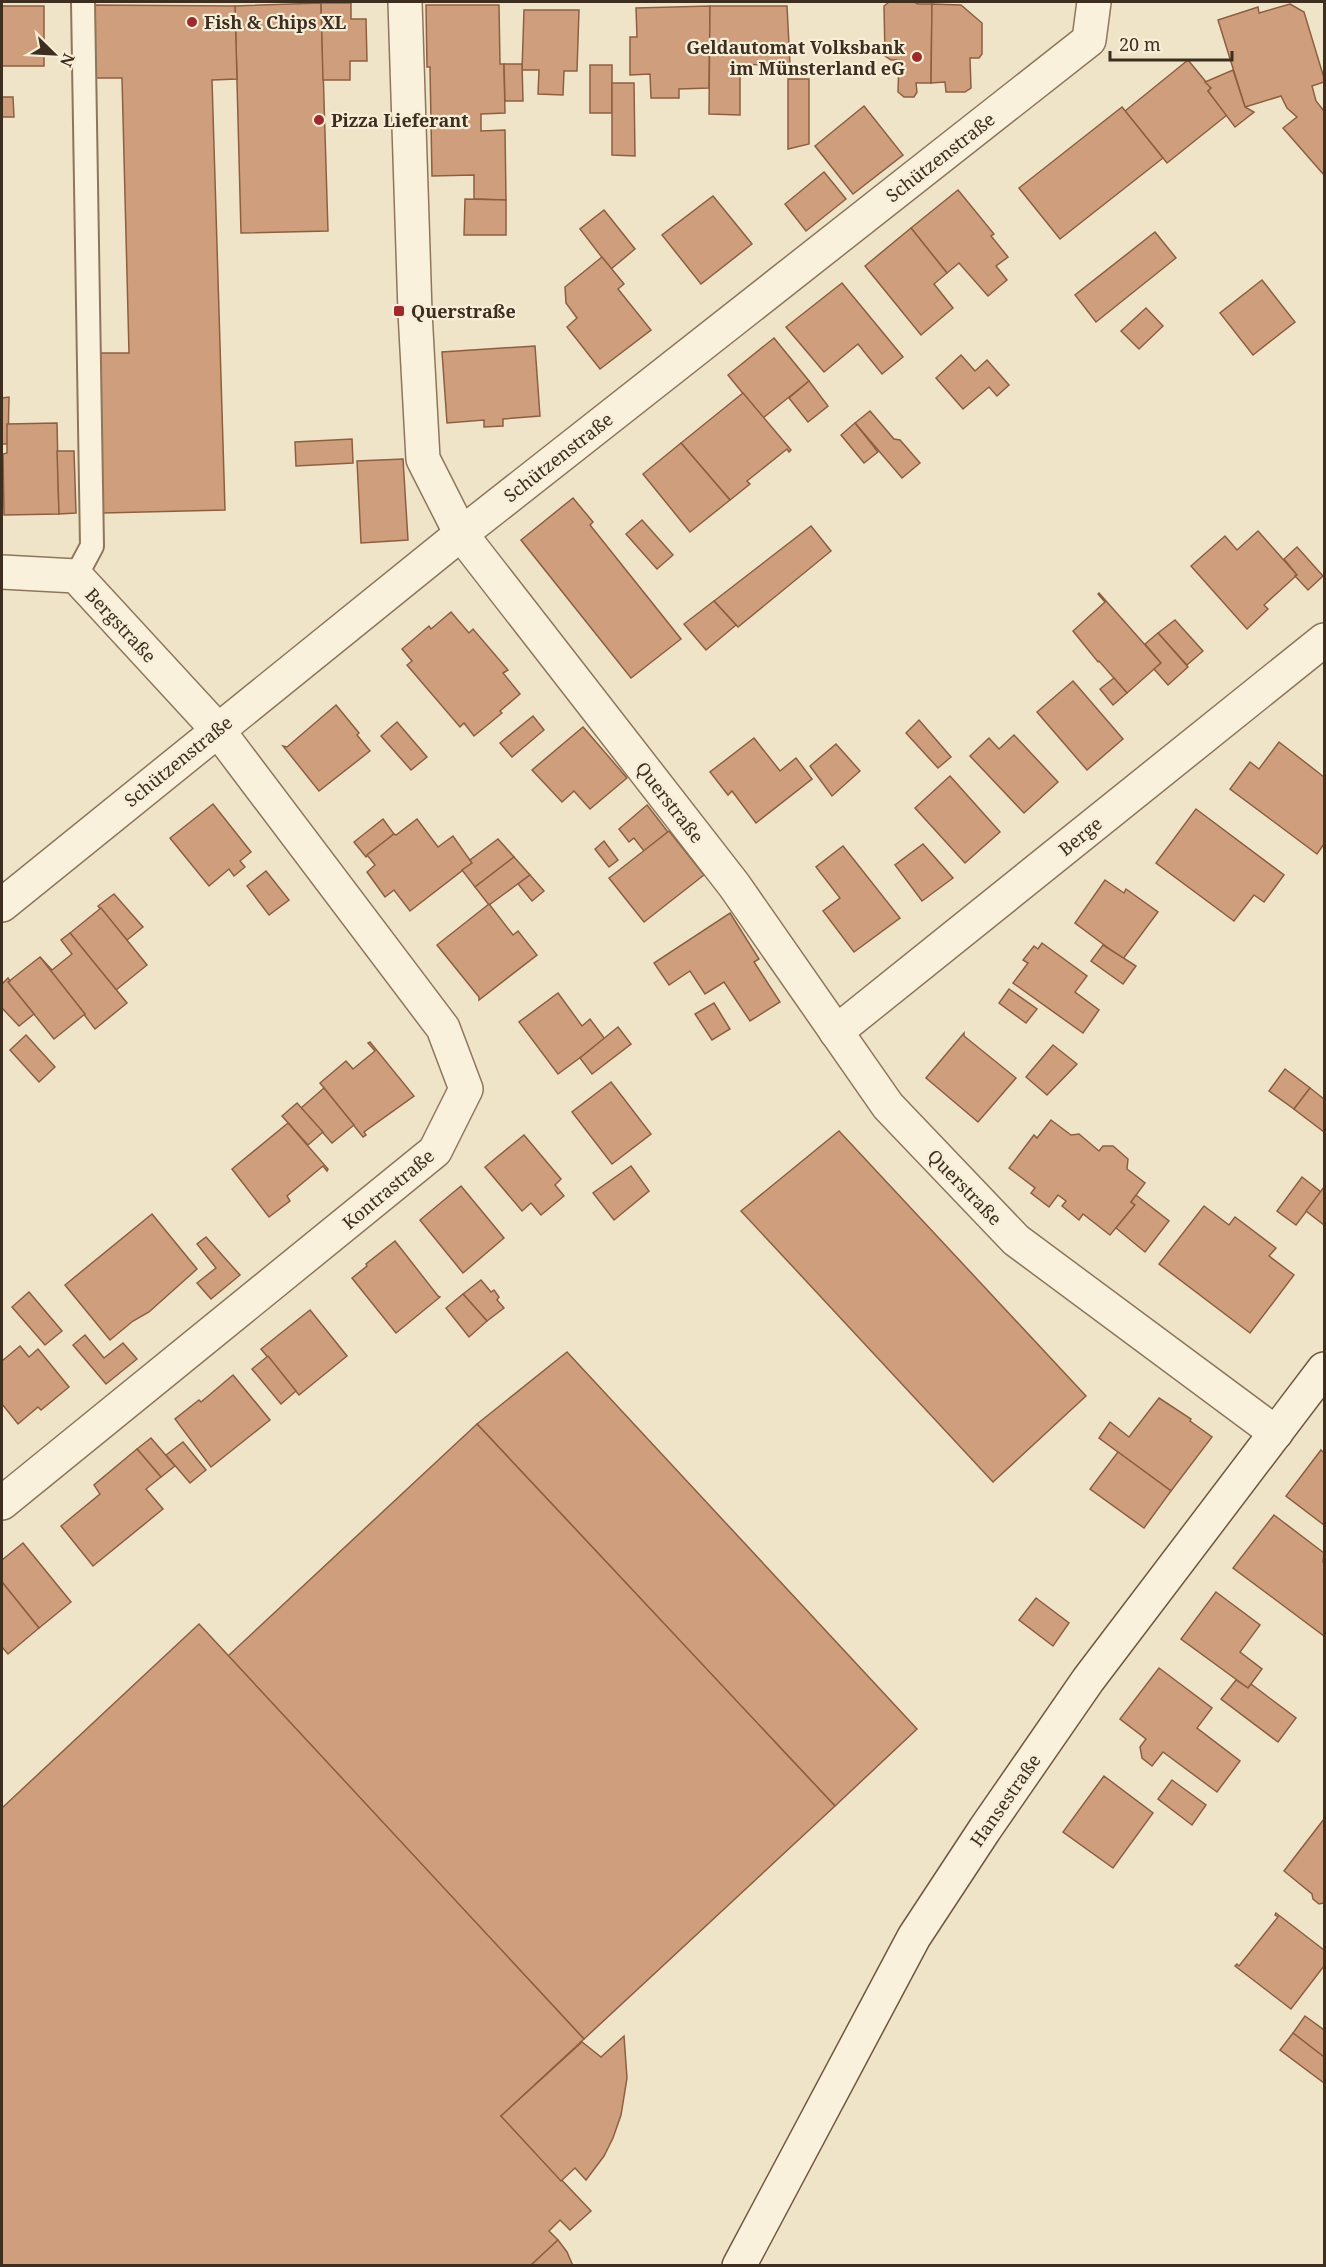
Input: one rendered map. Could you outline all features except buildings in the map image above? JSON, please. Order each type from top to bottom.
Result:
[{"type":"street","name":"Querstraße","points":[[405,2],[415,312],[423,459],[461,534],[734,885],[888,1107],[1017,1240],[1275,1433]]},
{"type":"street","name":"Schützenstraße","points":[[2,905],[461,534],[1089,40],[1094,2]]},
{"type":"street","name":"Bergstraße","points":[[2,572],[76,576],[217,729]]},
{"type":"street","name":"Berge","points":[[836,1032],[1324,640]]},
{"type":"street","name":"Kontrastraße","points":[[2,1503],[435,1151],[466,1089],[443,1028],[217,729]]},
{"type":"street","name":"Hansestraße","points":[[739,2265],[914,1936],[1088,1680],[1324,1369]]},
{"type":"lane","points":[[76,576],[92,546],[82,2]]},
{"type":"place","name":"Fish & Chips XL","points":[[192,22]]},
{"type":"place","name":"Geldautomat Volksbank im Münsterland eG","points":[[917,57]]},
{"type":"place","name":"Pizza Lieferant","points":[[319,120]]},
{"type":"place","name":"Querstraße","points":[[399,311]]}]
